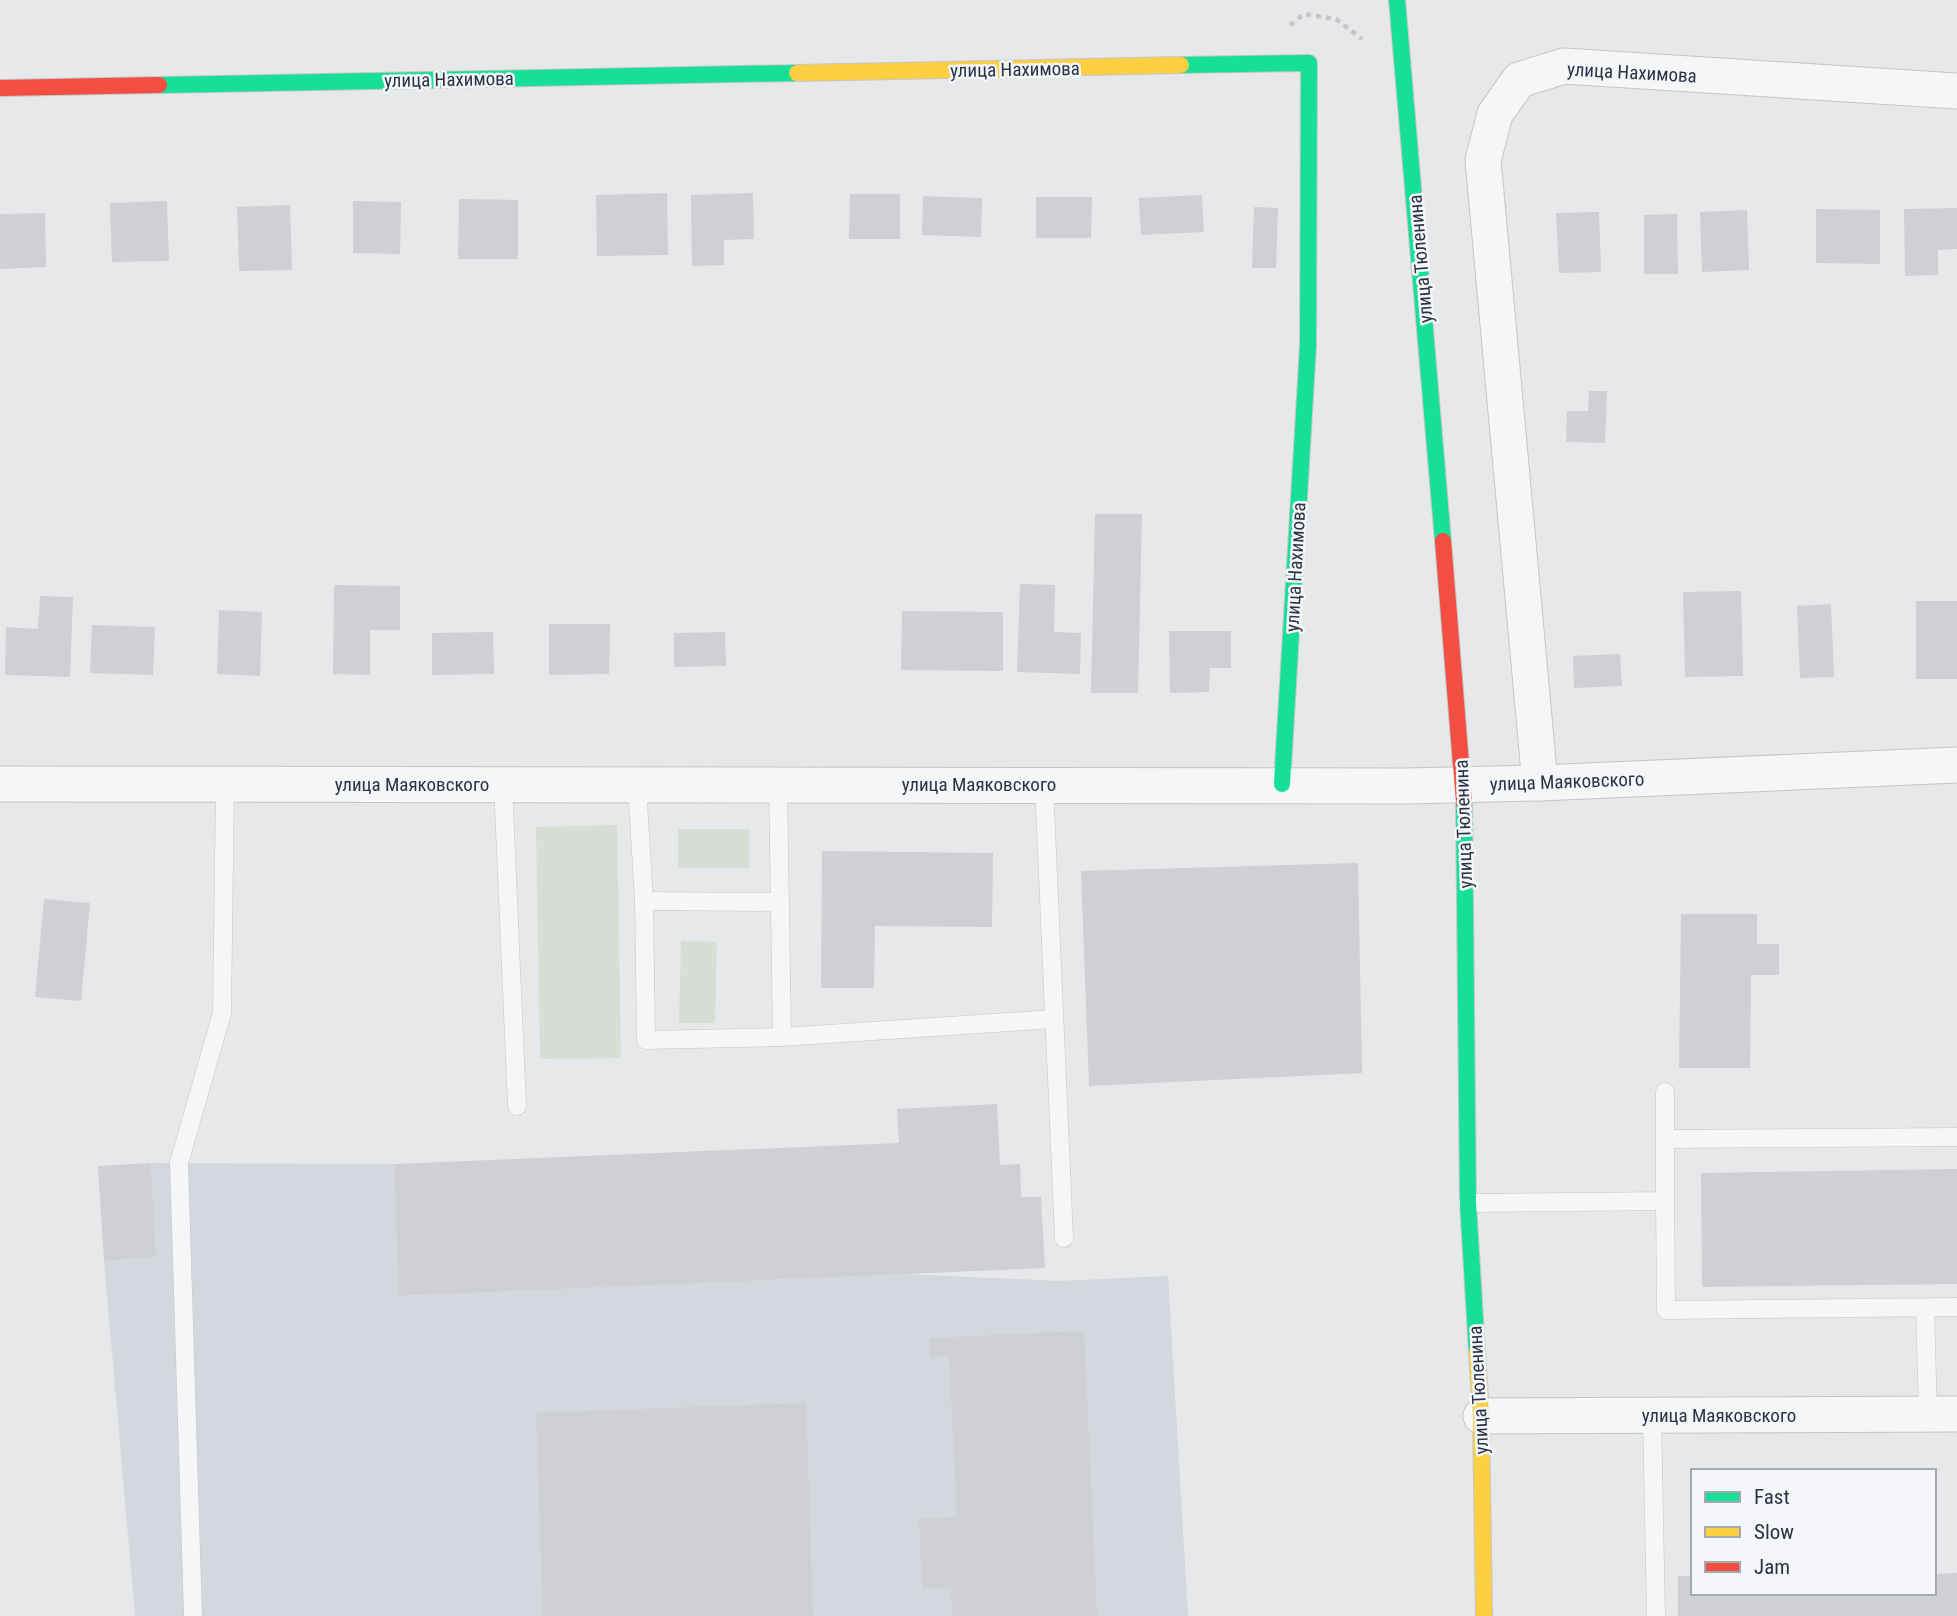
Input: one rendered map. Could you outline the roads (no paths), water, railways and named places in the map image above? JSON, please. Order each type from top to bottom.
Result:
[{"type":"street","name":"улица Тюленина","points":[[1397,0],[1464,784],[1468,1203],[1481,1416],[1484,1616]]},
{"type":"street","name":"улица Нахимова","points":[[0,88],[1309,63],[1308,346],[1282,784]]},
{"type":"street","name":"улица Нахимова","points":[[1540,783],[1483,160],[1495,114],[1518,80],[1564,66],[1957,91]]},
{"type":"street","name":"улица Маяковского","points":[[0,784],[1407,786],[1957,765]]},
{"type":"street","name":"улица Маяковского","points":[[1481,1416],[1942,1414]]},
{"type":"lane","points":[[193,1616],[179,1163],[222,1013],[225,784]]},
{"type":"lane","points":[[503,784],[517,1106]]},
{"type":"lane","points":[[636,784],[644,901],[646,1040],[782,1037],[1054,1019]]},
{"type":"lane","points":[[778,784],[782,1037]]},
{"type":"lane","points":[[1044,784],[1064,1238]]},
{"type":"lane","points":[[644,901],[780,902]]},
{"type":"lane","points":[[1665,1092],[1666,1310],[1957,1307]]},
{"type":"lane","points":[[1665,1139],[1957,1137]]},
{"type":"lane","points":[[1468,1203],[1665,1201]]},
{"type":"lane","points":[[1925,1308],[1942,1414]]},
{"type":"lane","points":[[1652,1415],[1656,1616]]}]
